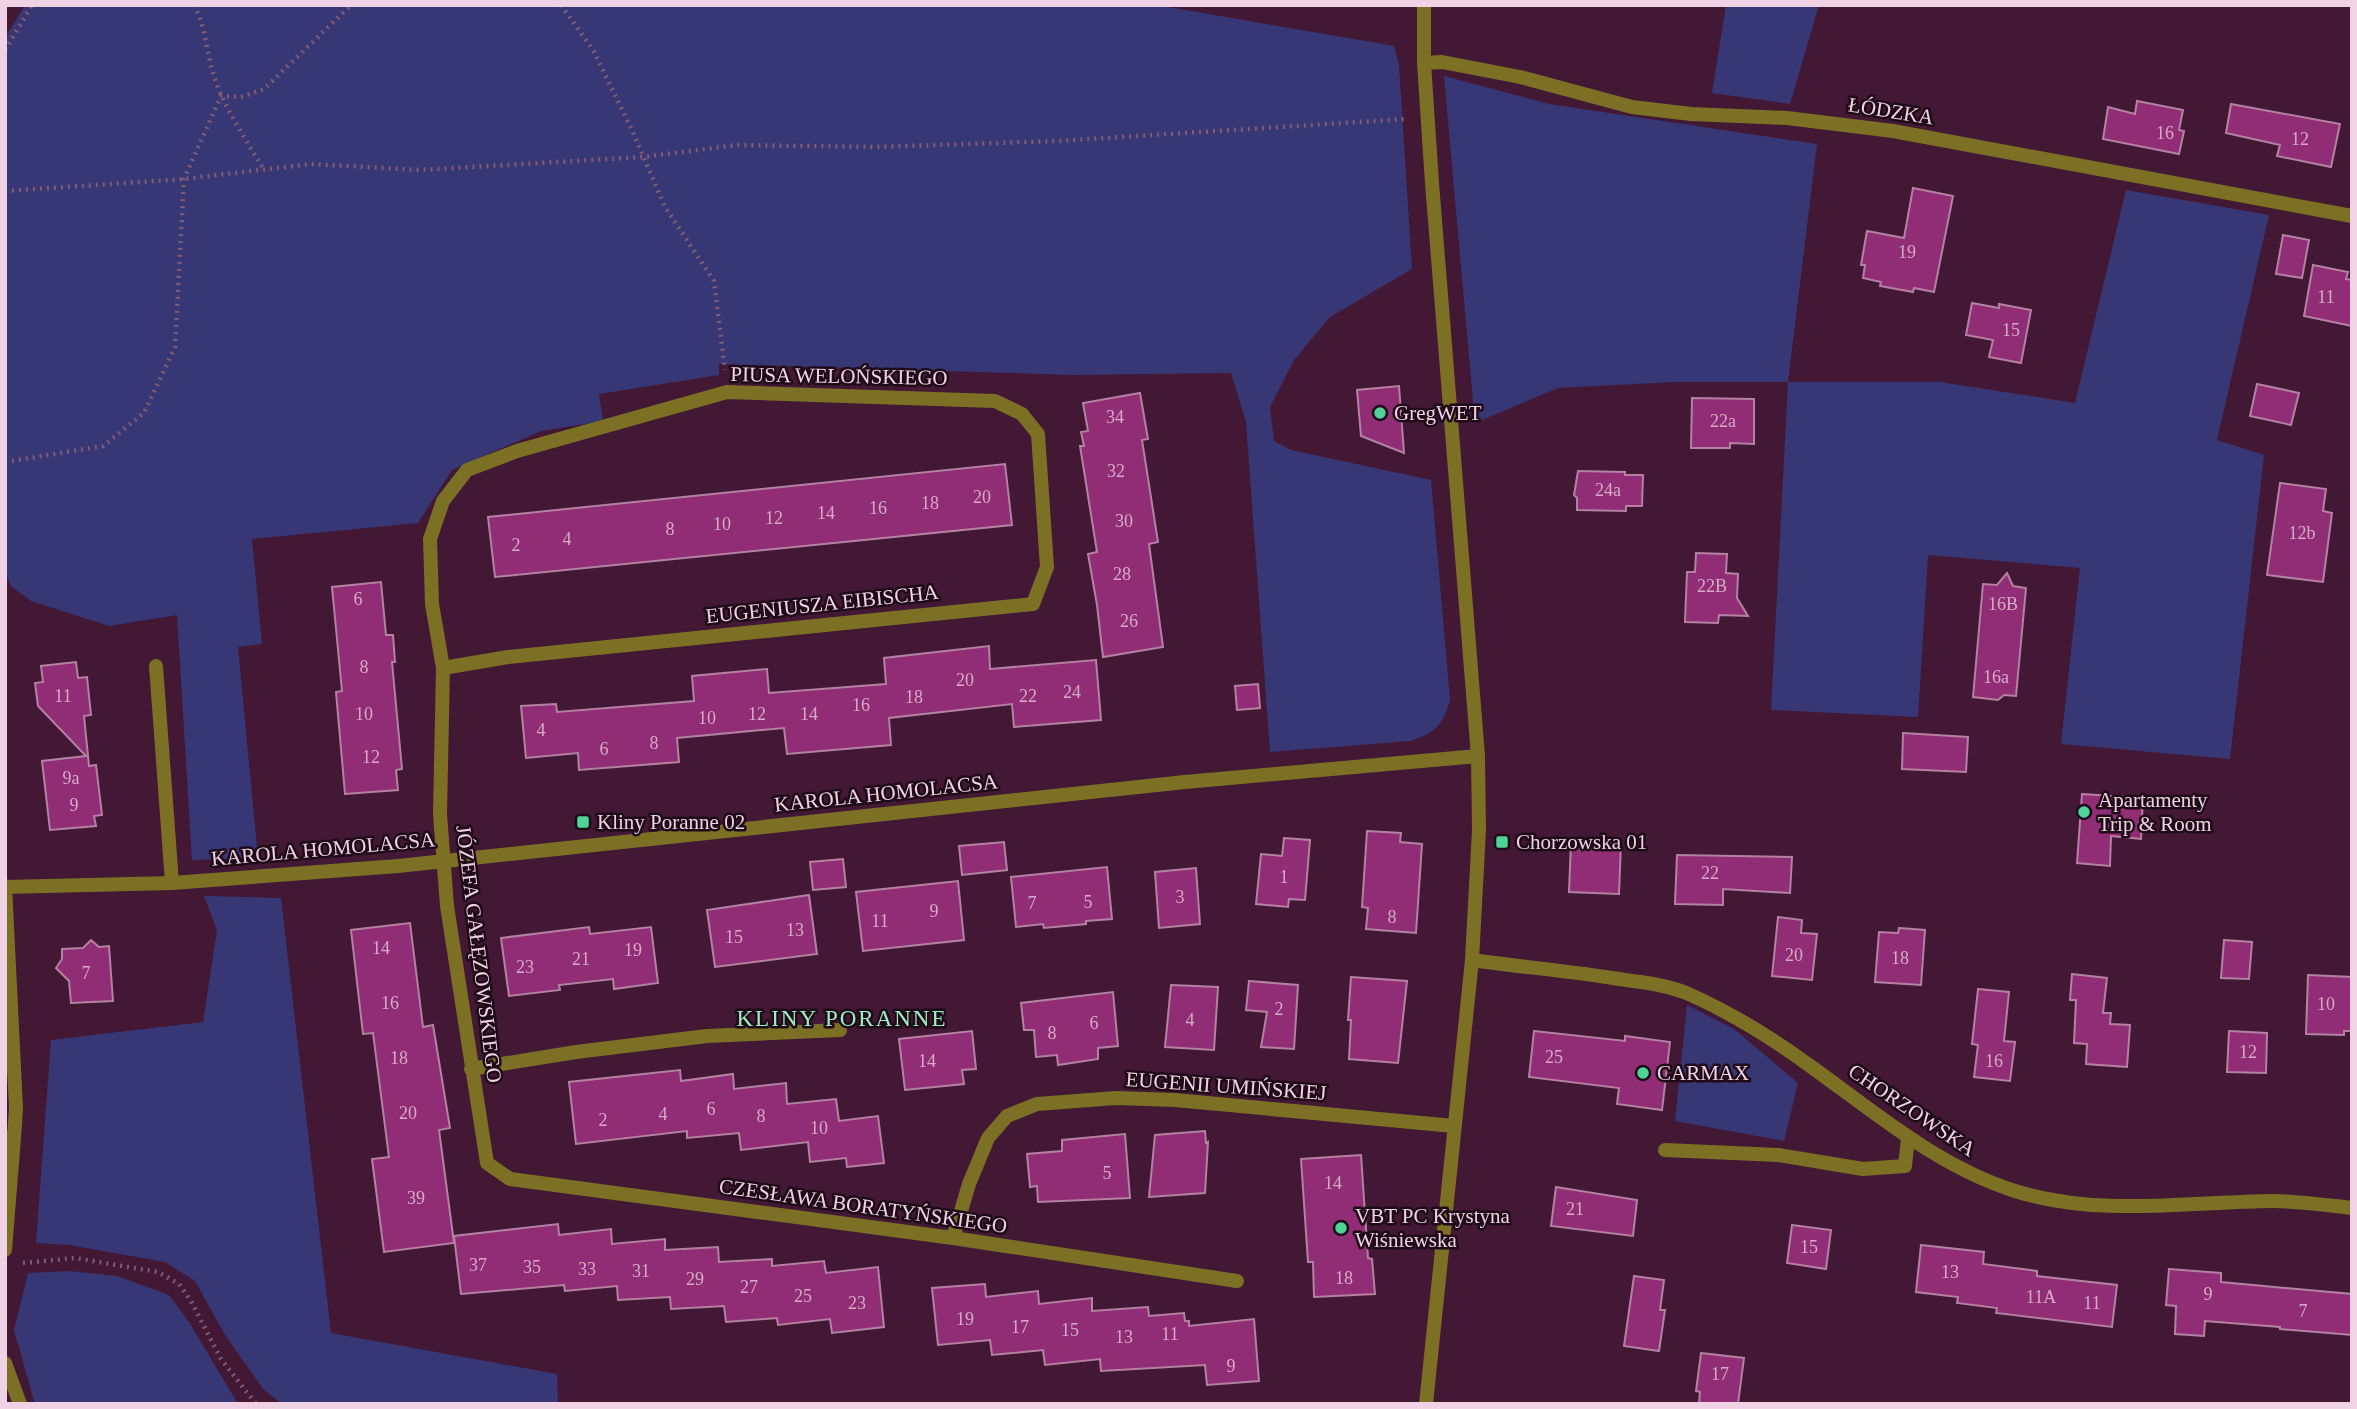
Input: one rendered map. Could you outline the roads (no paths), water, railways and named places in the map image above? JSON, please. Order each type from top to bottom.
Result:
[{"type":"street","points":[[1424,5],[1424,63],[1432,183],[1478,756],[1479,830],[1472,960],[1426,1404]]},
{"type":"street","name":"ŁÓDZKA","points":[[1424,63],[1442,62],[1520,77],[1632,107],[1691,114],[1787,118],[1893,131],[2352,216]]},
{"type":"street","name":"PIUSA WELOŃSKIEGO","points":[[443,501],[467,470],[517,451],[727,392],[995,401],[1023,414],[1038,433]]},
{"type":"street","name":"EUGENIUSZA EIBISCHA","points":[[443,668],[508,657],[1033,604],[1047,567],[1038,433]]},
{"type":"street","name":"JÓZEFA GAŁĘZOWSKIEGO","points":[[443,501],[430,539],[432,604],[443,668],[440,814],[447,906],[486,1163]]},
{"type":"street","points":[[156,666],[172,883]]},
{"type":"street","name":"KAROLA HOMOLACSA","points":[[5,887],[172,883],[443,860],[1185,782],[1478,756]]},
{"type":"street","points":[[5,887],[16,1108],[9,1138],[5,1250]]},
{"type":"street","name":"CHORZOWSKA","points":[[1472,960],[1642,982],[1688,993],[1738,1020],[1811,1066],[1908,1138],[1972,1175],[2015,1191],[2043,1198],[2129,1207],[2275,1201],[2352,1208]]},
{"type":"street","points":[[471,1069],[576,1052],[707,1036],[840,1030]]},
{"type":"street","name":"EUGENII UMIŃSKIEJ","points":[[953,1238],[969,1184],[988,1138],[1007,1116],[1037,1104],[1116,1098],[1175,1100],[1454,1126]]},
{"type":"street","points":[[1665,1150],[1778,1155],[1863,1169],[1905,1166],[1908,1138]]},
{"type":"street","name":"CZESŁAWA BORATYŃSKIEGO","points":[[486,1163],[510,1179],[953,1238],[1237,1281]]},
{"type":"street","points":[[5,1363],[20,1404]]},
{"type":"place","name":"GregWET","points":[[1380,413]]},
{"type":"place","name":"Apartamenty Trip & Room","points":[[2084,812]]},
{"type":"place","name":"Kliny Poranne 02","points":[[583,822]]},
{"type":"place","name":"Chorzowska 01","points":[[1502,842]]},
{"type":"place","name":"CARMAX","points":[[1643,1073]]},
{"type":"place","name":"VBT PC Krystyna Wiśniewska","points":[[1341,1228]]},
{"type":"district","name":"KLINY PORANNE","points":[[842,1018]]}]
